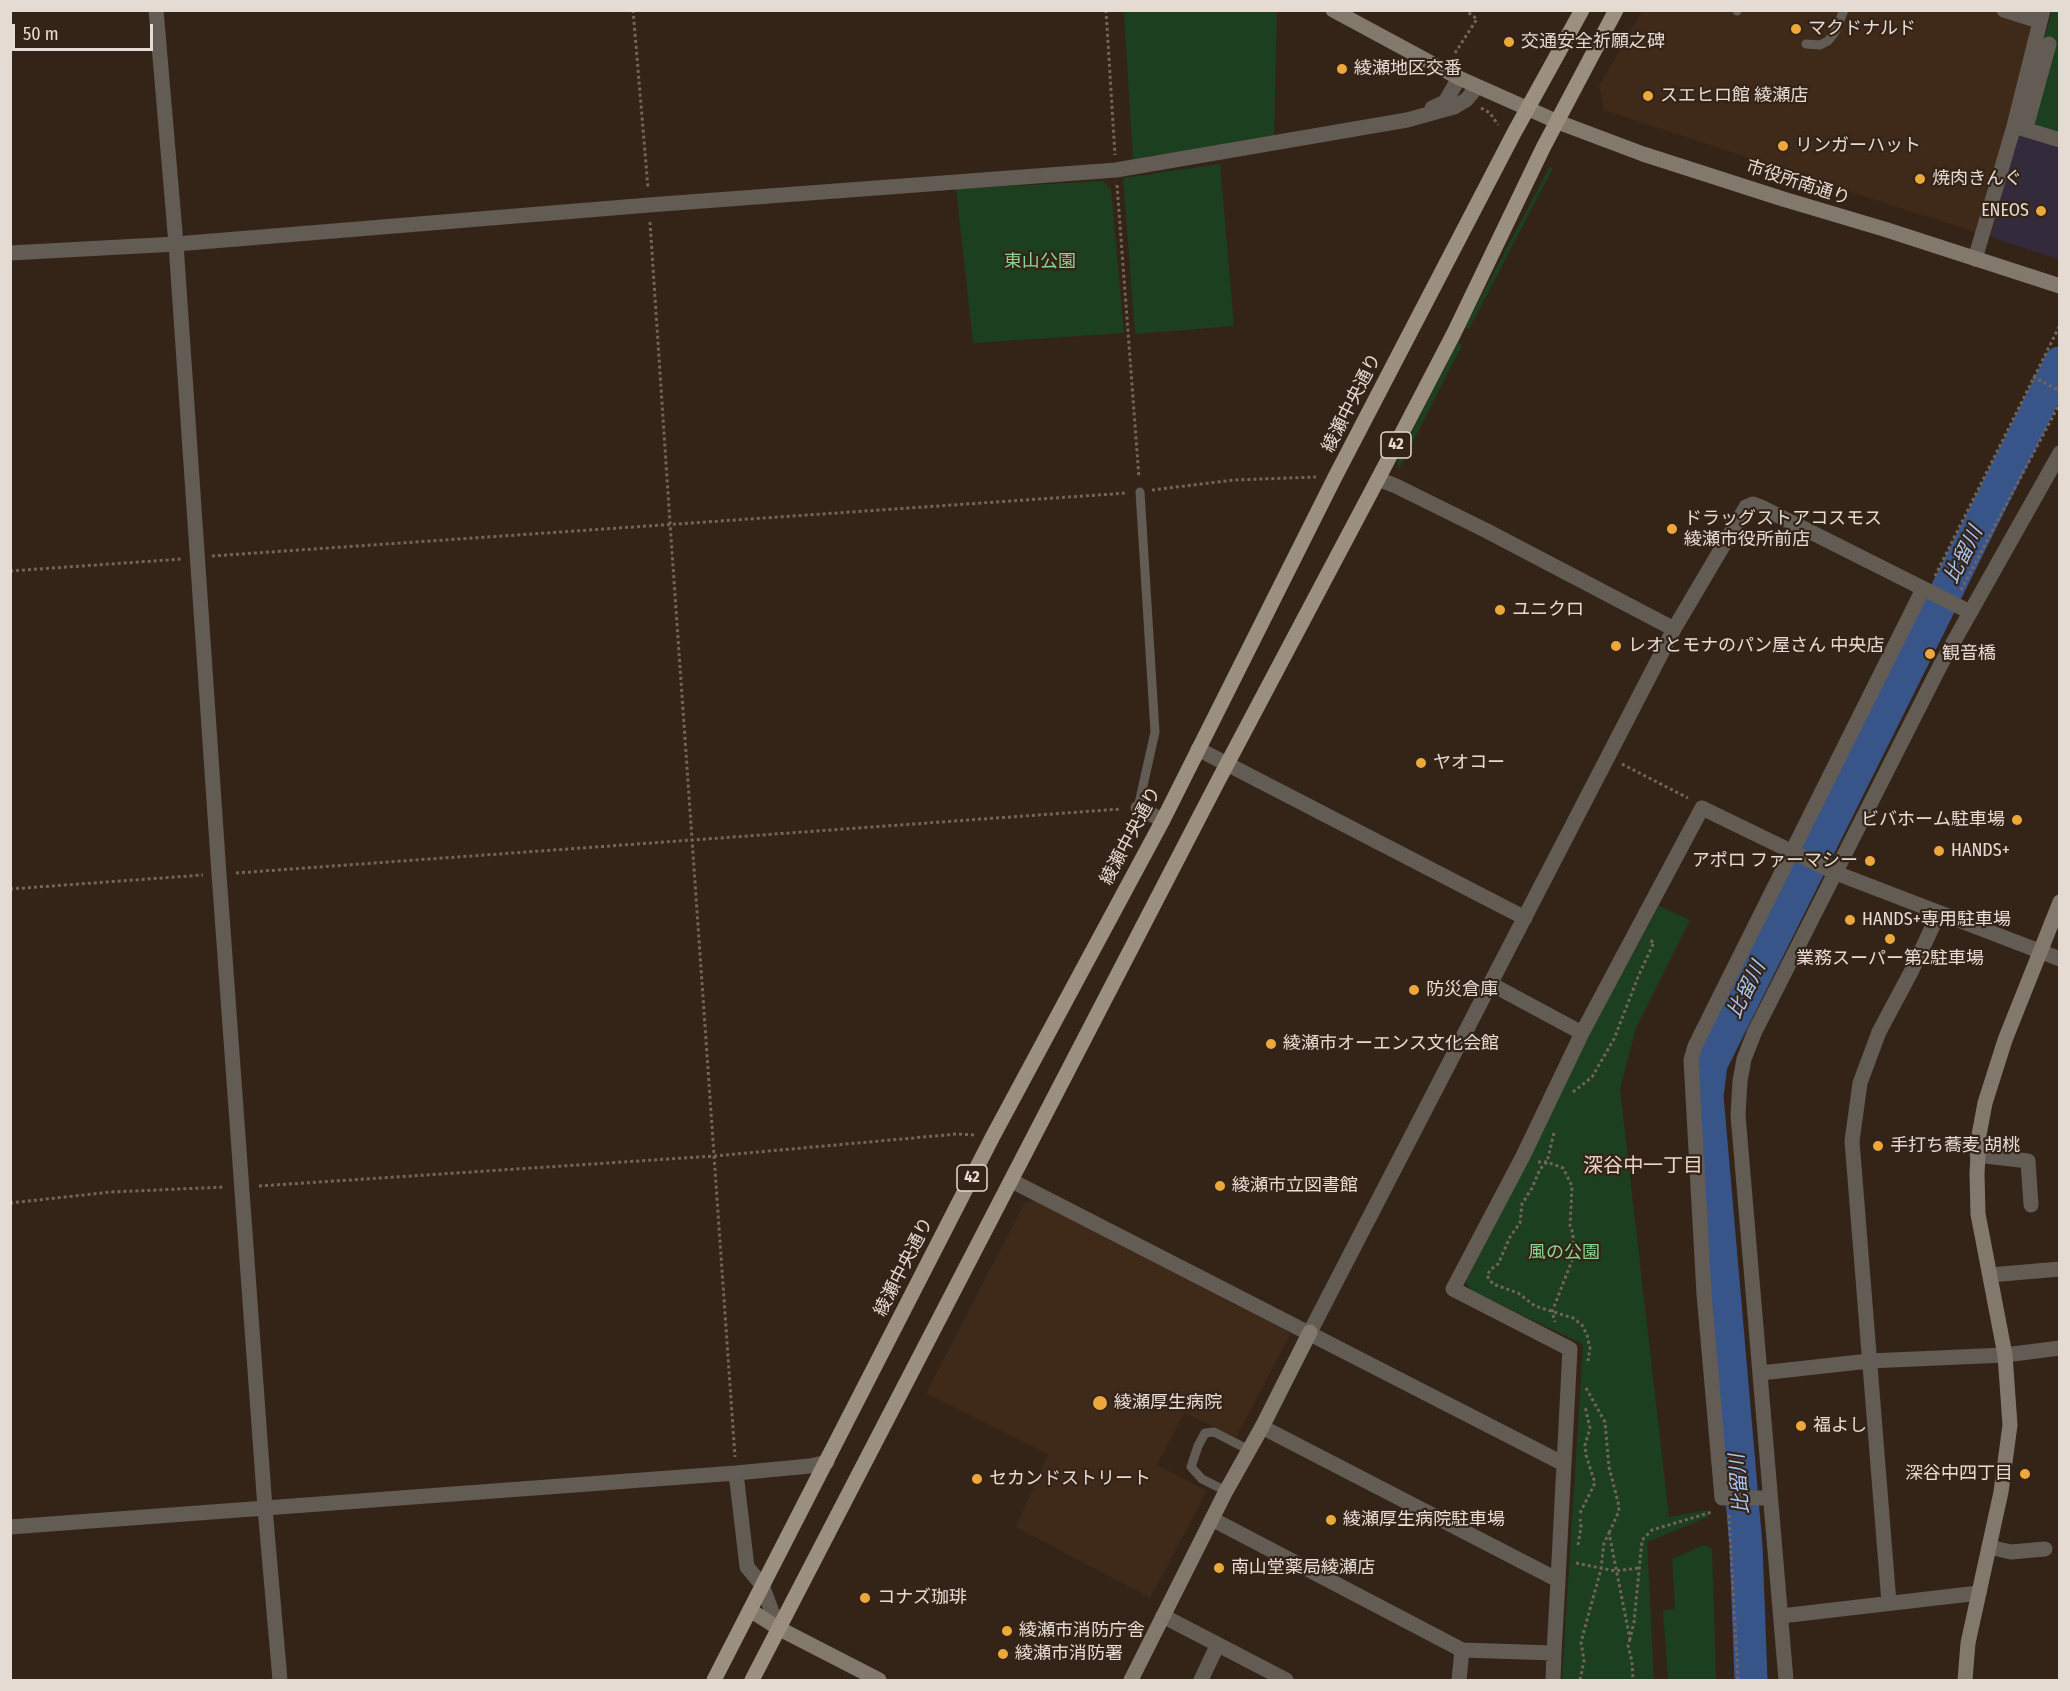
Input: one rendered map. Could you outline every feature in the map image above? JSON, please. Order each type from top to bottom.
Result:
[{"type":"main road","name":"綾瀬中央通り","points":[[714,1680],[993,1136],[1163,820],[1335,477],[1527,109],[1582,10]]},
{"type":"main road","name":"42","points":[[752,1680],[1227,764],[1454,333],[1543,148],[1616,10]]},
{"type":"street","points":[[156,10],[176,244],[219,874],[265,1508],[280,1680]]},
{"type":"street","name":"市役所南通り","points":[[1334,10],[1459,78],[1558,123],[1643,154],[2060,286]]},
{"type":"street","points":[[2004,10],[2041,16],[2020,125]]},
{"type":"street","points":[[1975,260],[2049,44]]},
{"type":"street","points":[[1407,120],[1445,102],[1459,78]]},
{"type":"street","points":[[10,253],[176,244],[1116,170],[1407,120],[1454,107],[1466,100],[1477,87]]},
{"type":"street","points":[[2020,125],[2060,140]]},
{"type":"street","points":[[1786,1680],[1738,1114],[1744,1059],[1755,1031],[1935,675],[2060,453]]},
{"type":"street","points":[[1378,479],[1466,521],[1674,629]]},
{"type":"street","points":[[1131,1680],[1226,1491],[1262,1428],[1674,629],[1746,507],[1753,504],[1761,507],[1970,612]]},
{"type":"street","points":[[1770,1498],[1728,1498],[1704,1294],[1691,1060],[1695,1046],[1797,854],[1929,592]]},
{"type":"street","points":[[1198,749],[1525,918]]},
{"type":"street","points":[[1138,808],[1163,820]]},
{"type":"street","points":[[1552,1680],[1570,1349],[1453,1289],[1523,1156],[1582,1033],[1702,808],[1836,873],[2060,959]]},
{"type":"street","points":[[1965,1680],[1968,1643],[2001,1492],[2010,1425],[2005,1355],[1978,1214],[1979,1135],[1985,1103],[2005,1040],[2060,902]]},
{"type":"street","points":[[1889,1602],[1852,1141],[1860,1083],[1879,1032],[1939,913]]},
{"type":"street","points":[[1491,984],[1582,1033]]},
{"type":"street","points":[[1977,1155],[2028,1161],[2031,1205]]},
{"type":"street","points":[[1012,1181],[1564,1464]]},
{"type":"street","points":[[1990,1275],[2060,1269]]},
{"type":"street","points":[[1761,1373],[1869,1361],[2005,1355],[2060,1348]]},
{"type":"street","points":[[1262,1428],[1558,1580]]},
{"type":"street","points":[[10,1527],[736,1473],[810,1466],[827,1462]]},
{"type":"street","points":[[736,1473],[747,1567],[762,1585],[778,1628]]},
{"type":"street","points":[[1212,1519],[1462,1650],[1554,1653]]},
{"type":"street","points":[[1989,1547],[2011,1552],[2045,1549]]},
{"type":"street","points":[[1781,1616],[1978,1593]]},
{"type":"street","points":[[750,1610],[778,1628],[879,1680]]},
{"type":"street","points":[[1163,1616],[1286,1680]]},
{"type":"street","points":[[1201,1680],[1217,1646]]},
{"type":"street","points":[[1459,1680],[1462,1650]]},
{"type":"lane","points":[[1806,44],[1820,45],[1828,40],[1835,32],[1841,13]]},
{"type":"lane","points":[[1138,808],[1155,732],[1140,492]]},
{"type":"lane","points":[[1226,1491],[1202,1479],[1191,1467],[1205,1433],[1214,1432],[1249,1450]]},
{"type":"path","points":[[633,10],[649,205],[736,1473]]},
{"type":"path","points":[[1106,10],[1140,492]]},
{"type":"path","points":[[1455,53],[1477,19],[1465,10]]},
{"type":"path","points":[[1473,104],[1490,113],[1498,125]]},
{"type":"path","points":[[1929,592],[2060,325]]},
{"type":"path","points":[[2033,377],[2060,391]]},
{"type":"path","points":[[1951,602],[1956,592],[1961,590],[2060,403]]},
{"type":"path","points":[[10,571],[670,523],[1140,492],[1234,480],[1335,477]]},
{"type":"path","points":[[1607,757],[1697,802],[1702,808]]},
{"type":"path","points":[[10,889],[1138,808]]},
{"type":"path","points":[[1570,1096],[1592,1077],[1614,1039],[1654,942],[1635,933]]},
{"type":"path","points":[[1554,1129],[1547,1162],[1540,1169],[1522,1204],[1520,1223],[1510,1237],[1503,1256],[1487,1276],[1493,1284],[1518,1293],[1534,1306],[1573,1318],[1582,1325],[1590,1348],[1586,1371]]},
{"type":"path","points":[[10,1203],[111,1192],[243,1187],[714,1156],[957,1134],[993,1136]]},
{"type":"path","points":[[1523,1156],[1535,1162],[1547,1162],[1563,1168],[1572,1186],[1570,1226],[1573,1233],[1573,1264],[1565,1277],[1552,1312],[1555,1323],[1548,1338]]},
{"type":"path","points":[[1582,1395],[1586,1387],[1586,1379]]},
{"type":"path","points":[[1580,1680],[1584,1661],[1581,1642],[1601,1569],[1604,1543],[1619,1511],[1609,1467],[1605,1422],[1586,1387]]},
{"type":"path","points":[[1577,1551],[1581,1527],[1580,1511],[1595,1484],[1586,1455],[1585,1445],[1590,1428],[1585,1406]]},
{"type":"path","points":[[1633,1680],[1628,1645],[1634,1622],[1642,1540],[1652,1530],[1712,1513],[1728,1498]]},
{"type":"path","points":[[1728,1498],[1738,1680]]},
{"type":"path","points":[[1609,1533],[1629,1639]]},
{"type":"path","points":[[1574,1569],[1575,1563],[1615,1571],[1639,1568]]},
{"type":"shaded area","points":[[2003,10],[2039,21],[2059,259],[1604,110],[1599,86],[1642,11]]},
{"type":"shaded area","points":[[2018,133],[2059,145],[2059,259],[1995,239],[1992,232]]},
{"type":"shaded area","name":"綾瀬厚生病院","points":[[1036,1199],[1285,1328],[1290,1335],[1236,1437],[1184,1413],[1157,1465],[1207,1491],[1150,1598],[1016,1527],[1048,1454],[926,1393],[1024,1204]]},
{"type":"green space","points":[[1124,11],[1277,11],[1274,137],[1133,159]]},
{"type":"green space","points":[[2052,11],[2059,11],[2059,132],[2022,123]]},
{"type":"green space","points":[[1220,164],[1234,326],[1135,334],[1123,178]]},
{"type":"green space","points":[[1550,166],[1553,168],[1469,329],[1465,327]]},
{"type":"green space","name":"東山公園","points":[[1103,181],[1111,189],[1124,333],[973,343],[956,189]]},
{"type":"green space","points":[[1458,342],[1462,345],[1399,469],[1397,461]]},
{"type":"green space","name":"風の公園","points":[[1659,906],[1690,920],[1636,1028],[1620,1089],[1669,1517],[1707,1510],[1708,1517],[1647,1542],[1654,1680],[1562,1680],[1583,1344],[1470,1290],[1466,1281],[1596,1022]]},
{"type":"green space","points":[[1704,1545],[1712,1549],[1716,1680],[1668,1680],[1663,1610],[1675,1609],[1672,1559]]},
{"type":"waterway","name":"比留川","points":[[1751,1680],[1746,1546],[1707,1096],[1711,1064],[2060,363]]},
{"type":"place","name":"マクドナルド","points":[[1796,29]]},
{"type":"place","name":"交通安全祈願之碑","points":[[1509,42]]},
{"type":"place","name":"綾瀬地区交番","points":[[1342,69]]},
{"type":"place","name":"スエヒロ館 綾瀬店","points":[[1648,96]]},
{"type":"place","name":"リンガーハット","points":[[1783,146]]},
{"type":"place","name":"焼肉きんぐ","points":[[1920,179]]},
{"type":"place","name":"ENEOS","points":[[2041,211]]},
{"type":"place","name":"ドラッグストアコスモス 綾瀬市役所前店","points":[[1672,529]]},
{"type":"place","name":"ユニクロ","points":[[1500,610]]},
{"type":"place","name":"レオとモナのパン屋さん 中央店","points":[[1616,646]]},
{"type":"place","name":"観音橋","points":[[1930,654]]},
{"type":"place","name":"ヤオコー","points":[[1421,763]]},
{"type":"place","name":"ビバホーム駐車場","points":[[2017,820]]},
{"type":"place","name":"HANDS+","points":[[1939,851]]},
{"type":"place","name":"アポロ ファーマシー","points":[[1870,861]]},
{"type":"place","name":"HANDS+専用駐車場","points":[[1850,920]]},
{"type":"place","name":"業務スーパー第2駐車場","points":[[1890,939]]},
{"type":"place","name":"防災倉庫","points":[[1414,990]]},
{"type":"place","name":"綾瀬市オーエンス文化会館","points":[[1271,1044]]},
{"type":"place","name":"手打ち蕎麦 胡桃","points":[[1878,1146]]},
{"type":"place","name":"綾瀬市立図書館","points":[[1220,1186]]},
{"type":"place","name":"綾瀬厚生病院","points":[[1100,1403]]},
{"type":"place","name":"福よし","points":[[1801,1426]]},
{"type":"place","name":"深谷中四丁目","points":[[2025,1474]]},
{"type":"place","name":"セカンドストリート","points":[[977,1479]]},
{"type":"place","name":"綾瀬厚生病院駐車場","points":[[1331,1520]]},
{"type":"place","name":"南山堂薬局綾瀬店","points":[[1219,1568]]},
{"type":"place","name":"コナズ珈琲","points":[[865,1598]]},
{"type":"place","name":"綾瀬市消防庁舎","points":[[1007,1631]]},
{"type":"place","name":"綾瀬市消防署","points":[[1003,1654]]},
{"type":"district","name":"深谷中一丁目","points":[[1643,1166]]}]
